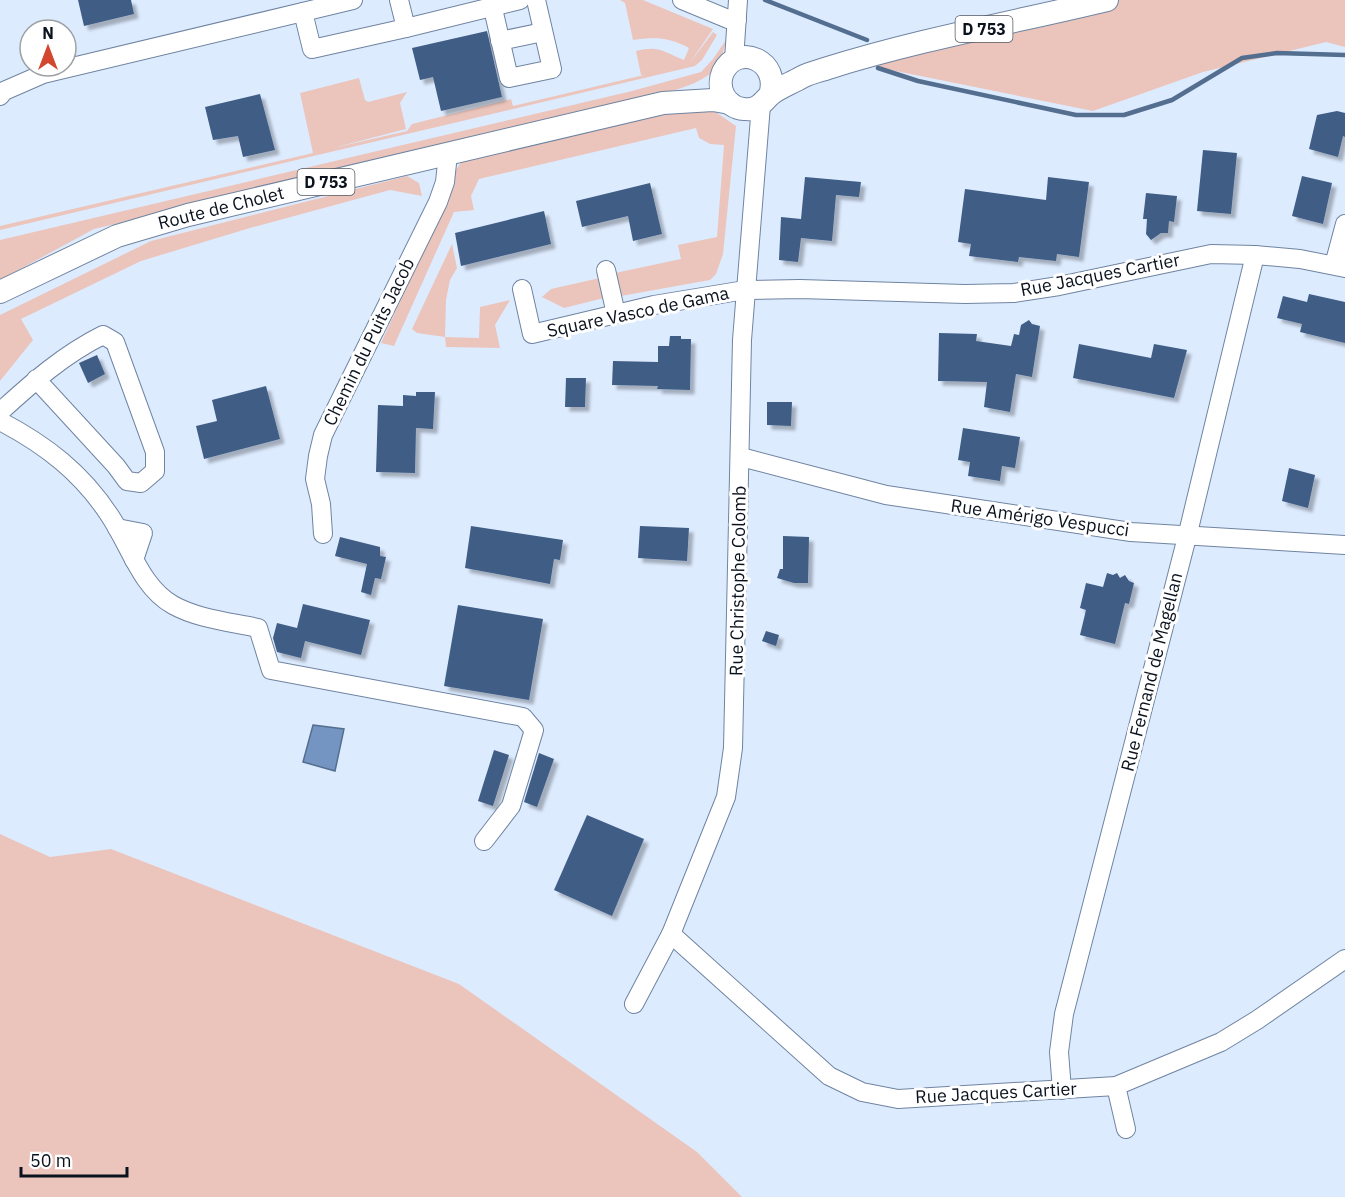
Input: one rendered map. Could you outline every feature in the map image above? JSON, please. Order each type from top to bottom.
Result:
[{"type":"main road","name":"D 753","points":[[751,103],[805,75],[860,58],[1107,0]]},
{"type":"main road","name":"D 753","points":[[743,63],[791,66],[860,58]]},
{"type":"main road","name":"Route de Cholet","points":[[663,103],[710,82],[743,63]]},
{"type":"main road","points":[[743,63],[773,79],[751,103],[721,89],[721,80],[743,63]]},
{"type":"main road","name":"Route de Cholet","points":[[0,292],[93,247],[141,228],[199,212],[663,103],[713,99],[751,103]]},
{"type":"street","points":[[0,96],[4,91],[43,74],[353,0]]},
{"type":"street","points":[[399,0],[406,28]]},
{"type":"street","points":[[303,12],[312,49],[406,28],[492,4],[520,0]]},
{"type":"street","points":[[492,4],[508,78],[552,69],[536,0]]},
{"type":"street","points":[[682,0],[737,23]]},
{"type":"street","points":[[738,0],[737,23],[743,63]]},
{"type":"street","points":[[500,40],[543,32]]},
{"type":"street","name":"Rue Christophe Colomb","points":[[634,1004],[671,934],[726,797],[733,748],[742,340],[758,138],[751,103]]},
{"type":"street","name":"Chemin du Puits Jacob","points":[[323,534],[321,504],[315,479],[323,435],[438,202],[445,182],[448,154]]},
{"type":"street","points":[[1340,267],[1345,224]]},
{"type":"street","name":"Rue Jacques Cartier","points":[[745,290],[1014,293],[1059,286],[1202,255],[1255,255],[1300,259],[1340,267]]},
{"type":"street","name":"Rue Fernand de Magellan","points":[[1062,1090],[1059,1052],[1064,1014],[1187,537],[1255,255]]},
{"type":"street","points":[[606,270],[616,314]]},
{"type":"street","name":"Square Vasco de Gama","points":[[522,289],[532,334],[654,305],[745,290]]},
{"type":"street","points":[[0,412],[36,379],[78,348],[103,335],[115,342],[155,452],[155,471],[141,483],[127,481],[36,379]]},
{"type":"street","points":[[0,421],[53,453],[81,478],[111,516],[134,560],[151,585],[174,606],[195,614],[258,628],[271,670],[523,717],[534,730],[511,806],[484,841]]},
{"type":"street","name":"Rue Amérigo Vespucci","points":[[741,457],[886,495],[1131,532],[1345,545]]},
{"type":"street","name":"Rue Jacques Cartier","points":[[671,934],[829,1076],[862,1092],[898,1099],[1116,1086],[1221,1041],[1257,1020],[1345,959]]},
{"type":"street","points":[[1116,1086],[1126,1130]]},
{"type":"shaded area","points":[[620,0],[643,0],[713,29],[689,64],[713,32],[717,35],[702,60],[695,66],[0,230],[0,226],[313,153],[300,93],[359,78],[365,100],[368,102],[407,92],[400,103],[406,129],[333,148],[407,131],[412,124],[511,99],[513,106],[644,75],[641,75],[636,51],[656,49],[684,60],[689,48],[675,42],[655,38],[633,40],[625,3]]},
{"type":"shaded area","points":[[1056,0],[1345,0],[1345,47],[1326,42],[1203,72],[1093,111],[866,65]]},
{"type":"shaded area","points":[[726,40],[721,58],[714,70],[702,79],[679,89],[94,229],[0,280],[0,240],[632,91],[701,72]]},
{"type":"shaded area","points":[[682,107],[697,112],[714,111],[736,126],[723,254],[716,274],[710,280],[621,296],[615,273],[681,259],[678,245],[717,237],[724,145],[710,144],[699,138],[696,128],[479,179],[471,196],[474,210],[454,212],[394,346],[381,343],[448,197],[456,170],[464,158]]},
{"type":"shaded area","points":[[407,176],[419,183],[422,196],[390,190],[250,228],[141,261],[21,319],[33,340],[0,381],[0,315],[151,241]]},
{"type":"shaded area","points":[[452,244],[457,268],[450,280],[446,300],[445,337],[417,333],[412,329]]},
{"type":"shaded area","points":[[600,278],[604,298],[564,308],[542,297],[551,289]]},
{"type":"shaded area","points":[[510,300],[495,325],[500,348],[446,347],[445,337],[479,338],[480,307]]},
{"type":"shaded area","points":[[0,834],[50,857],[111,849],[459,984],[697,1152],[742,1197],[0,1197]]},
{"type":"water","points":[[313,725],[344,729],[335,771],[303,762]]},
{"type":"building","points":[[78,0],[131,0],[134,14],[84,26]]},
{"type":"building","points":[[487,31],[502,97],[441,111],[433,77],[420,80],[412,48]]},
{"type":"building","points":[[260,94],[275,150],[243,157],[238,136],[213,140],[205,107]]},
{"type":"building","points":[[1337,111],[1345,113],[1345,137],[1343,136],[1338,157],[1309,149],[1317,115]]},
{"type":"building","points":[[1203,150],[1237,153],[1231,214],[1197,211]]},
{"type":"building","points":[[1302,176],[1332,183],[1323,224],[1292,216]]},
{"type":"building","points":[[805,177],[861,182],[859,197],[836,195],[832,241],[801,238],[798,262],[779,260],[781,217],[801,219]]},
{"type":"building","points":[[1048,177],[1089,182],[1079,257],[1057,254],[1056,261],[1019,257],[1018,262],[969,256],[971,244],[958,242],[965,189],[1046,200]]},
{"type":"building","points":[[650,183],[662,234],[633,241],[628,216],[582,227],[576,201]]},
{"type":"building","points":[[1146,193],[1177,196],[1174,222],[1169,221],[1168,233],[1161,233],[1151,240],[1146,234],[1147,219],[1143,219]]},
{"type":"building","points":[[544,211],[551,244],[461,266],[455,233]]},
{"type":"building","points":[[1309,294],[1345,302],[1345,343],[1300,332],[1302,324],[1277,318],[1283,296],[1307,302]]},
{"type":"building","points":[[1029,320],[1032,324],[1040,326],[1032,377],[1016,374],[1010,412],[984,407],[987,382],[938,381],[939,333],[977,334],[976,341],[1011,346],[1014,334],[1019,335],[1021,325]]},
{"type":"building","points":[[670,336],[691,339],[690,390],[657,389],[658,386],[612,385],[613,361],[658,362],[658,346],[669,346]]},
{"type":"building","points":[[1079,344],[1151,358],[1154,344],[1187,350],[1174,398],[1073,378]]},
{"type":"building","points":[[97,355],[105,374],[88,383],[79,363]]},
{"type":"building","points":[[566,378],[586,378],[585,407],[565,407]]},
{"type":"building","points":[[266,386],[280,439],[204,459],[196,426],[217,421],[212,400]]},
{"type":"building","points":[[416,392],[435,392],[433,429],[416,428],[415,473],[376,472],[378,405],[403,406],[403,395],[416,396]]},
{"type":"building","points":[[767,402],[792,402],[791,426],[767,425]]},
{"type":"building","points":[[963,428],[1020,437],[1015,468],[1002,466],[1000,481],[968,476],[970,462],[958,460]]},
{"type":"building","points":[[1289,468],[1315,475],[1308,508],[1282,501]]},
{"type":"building","points":[[471,526],[563,540],[560,560],[554,559],[550,584],[465,568]]},
{"type":"building","points":[[640,526],[689,528],[687,561],[638,558]]},
{"type":"building","points":[[783,536],[809,537],[808,583],[794,583],[777,578],[780,569],[783,569]]},
{"type":"building","points":[[340,537],[380,547],[380,556],[386,557],[381,579],[375,578],[371,595],[361,592],[367,564],[335,556]]},
{"type":"building","points":[[1107,573],[1113,575],[1117,573],[1120,578],[1125,575],[1129,581],[1134,583],[1129,604],[1125,603],[1115,644],[1080,635],[1086,610],[1080,608],[1086,583],[1103,587]]},
{"type":"building","points":[[303,604],[370,620],[361,655],[305,641],[301,658],[277,652],[273,638],[277,623],[297,628]]},
{"type":"building","points":[[458,605],[543,619],[529,700],[444,686]]},
{"type":"building","points":[[766,631],[779,635],[776,646],[762,641]]},
{"type":"building","points":[[494,750],[509,755],[493,806],[478,801]]},
{"type":"building","points":[[539,753],[554,759],[537,807],[524,802]]},
{"type":"building","points":[[587,815],[644,839],[612,916],[554,890]]},
{"type":"waterway","points":[[765,0],[867,40]]},
{"type":"waterway","points":[[878,68],[918,81],[1076,115],[1124,115],[1172,100],[1242,58],[1277,53],[1345,55]]}]
